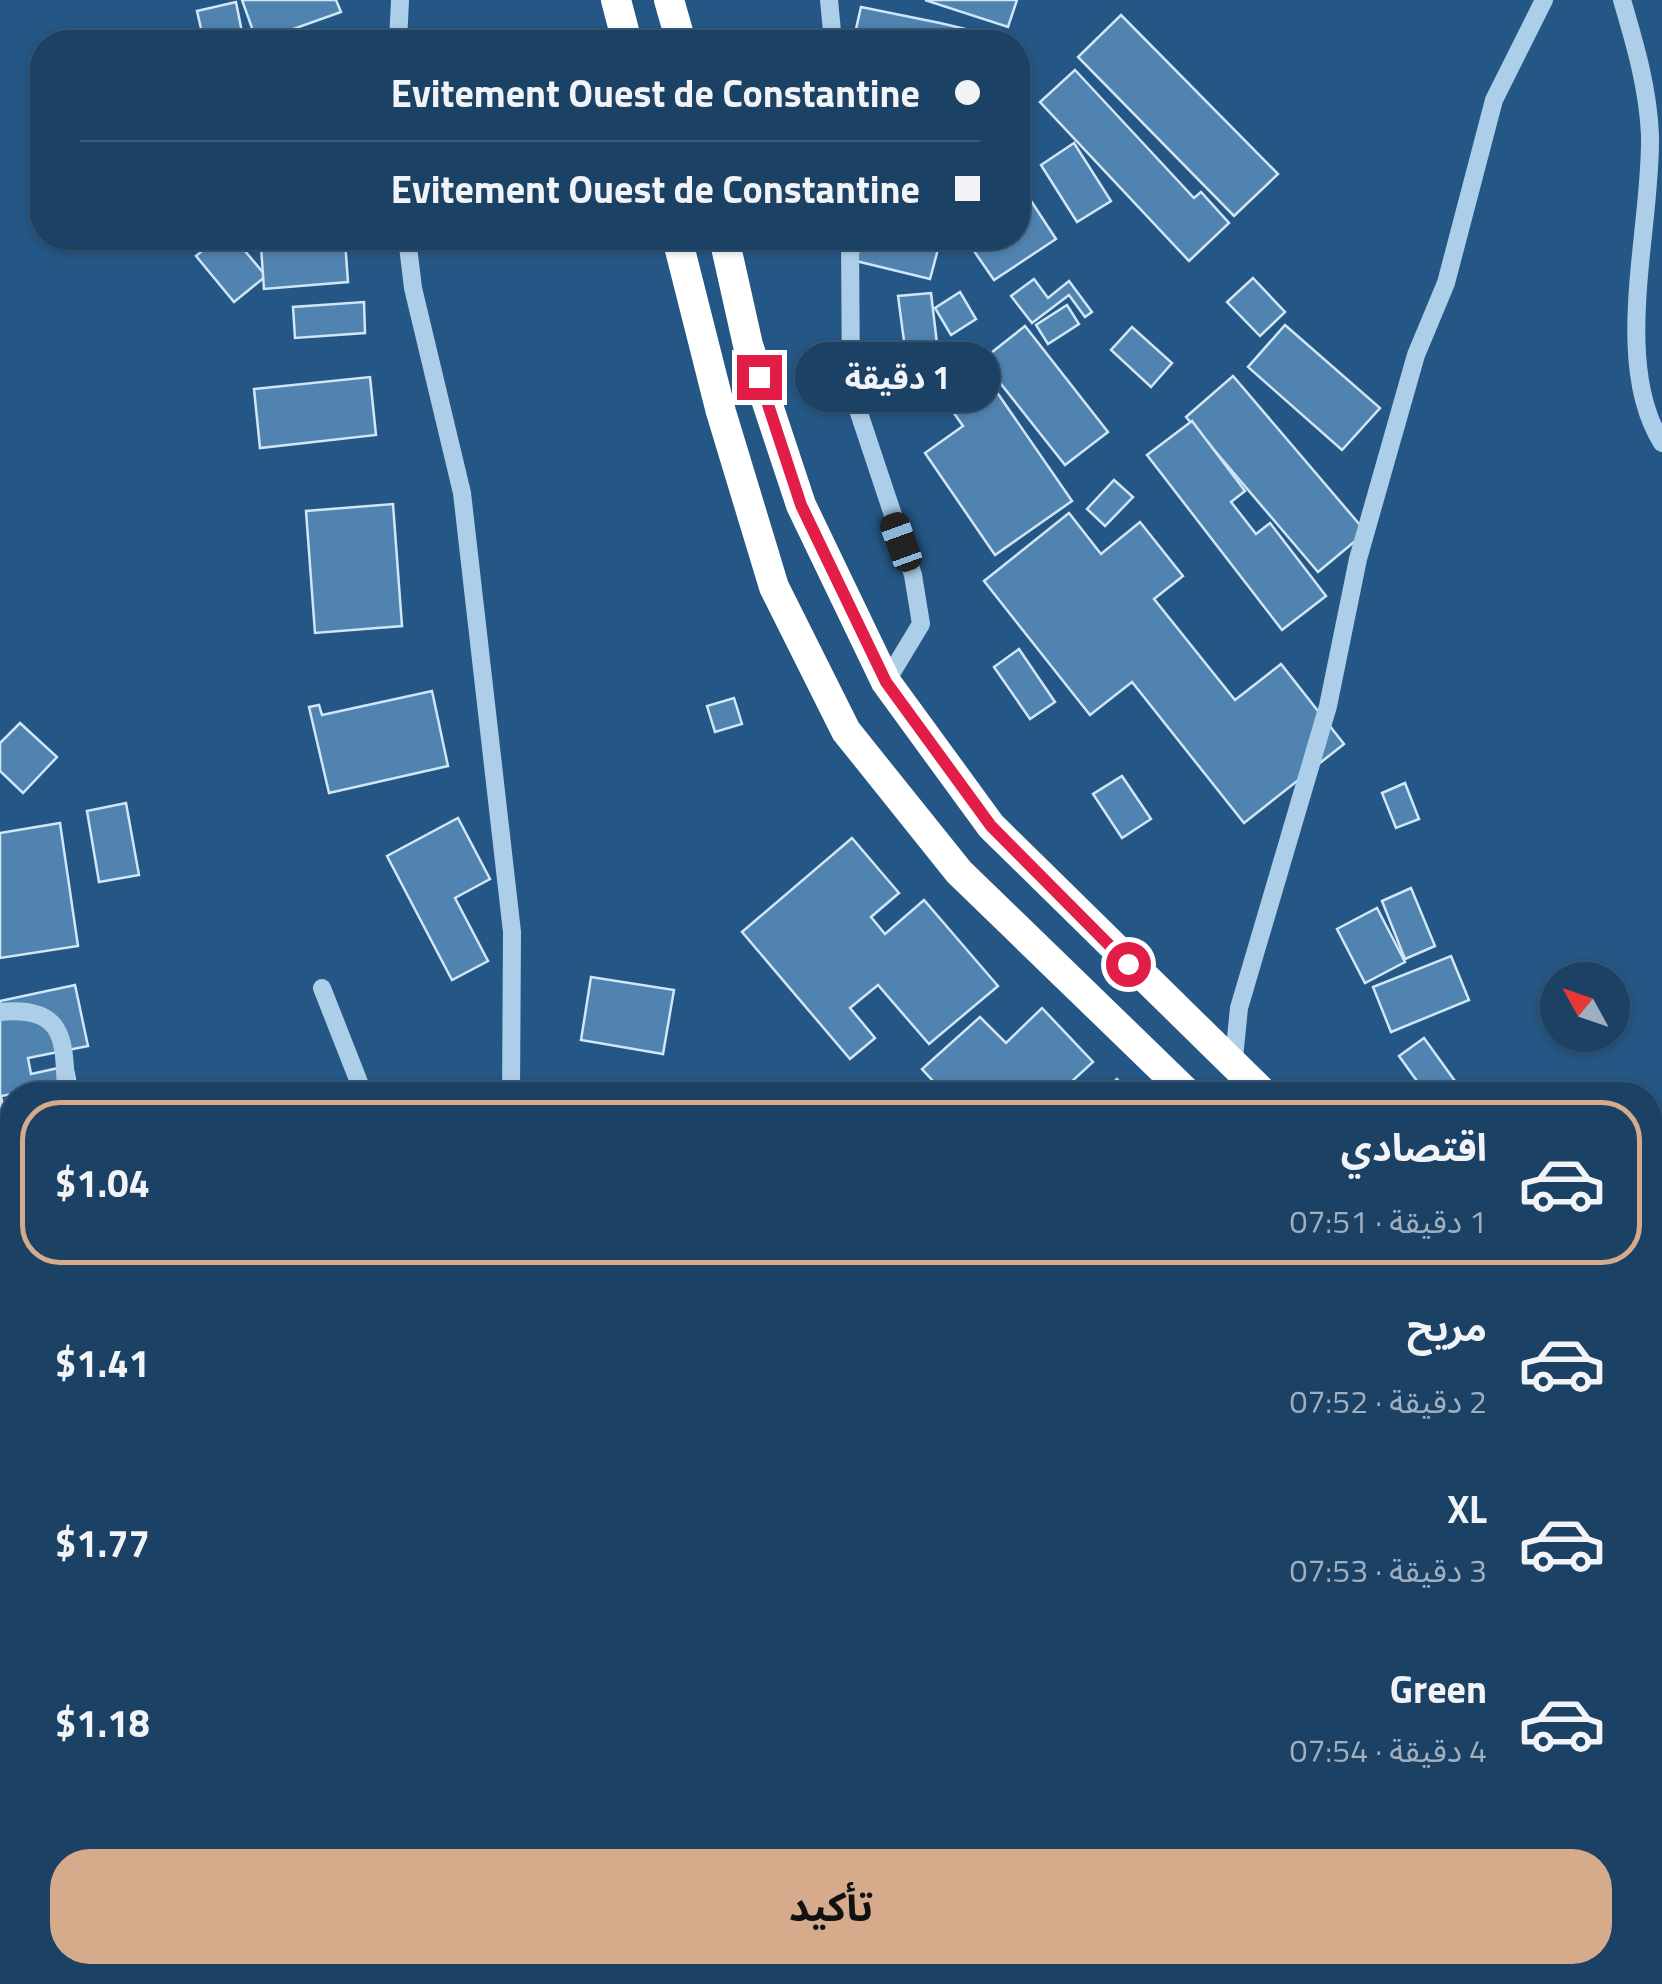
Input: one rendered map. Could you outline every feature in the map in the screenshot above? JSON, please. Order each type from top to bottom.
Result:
[{"type":"highway","points":[[616,0],[624,30]]},
{"type":"highway","points":[[669,0],[678,30]]},
{"type":"highway","points":[[680,250],[721,412],[774,587],[846,732],[959,872],[1176,1082]]},
{"type":"highway","points":[[727,250],[748,345],[801,505],[886,682],[991,826],[1249,1082]]},
{"type":"street","points":[[399,30],[400,0]]},
{"type":"street","points":[[828,0],[832,30]]},
{"type":"street","points":[[1232,1068],[1240,1008],[1328,706],[1358,558],[1416,356],[1446,283],[1494,100],[1544,0]]},
{"type":"street","points":[[1622,0],[1640,61],[1650,134],[1636,343],[1649,423],[1662,443]]},
{"type":"street","points":[[408,250],[413,288],[462,493],[512,932],[511,1082]]},
{"type":"street","points":[[850,250],[851,390],[913,575],[921,624],[886,682]]},
{"type":"street","points":[[322,988],[359,1082]]},
{"type":"street","points":[[0,1012],[22,1010],[48,1017],[64,1039],[66,1082]]},
{"type":"building","points":[[242,0],[336,0],[341,12],[291,30],[253,30]]},
{"type":"building","points":[[925,0],[1017,0],[1008,27]]},
{"type":"building","points":[[236,2],[242,30],[201,30],[197,11]]},
{"type":"building","points":[[861,7],[970,30],[856,30]]},
{"type":"building","points":[[1121,15],[1278,174],[1234,216],[1078,57]]},
{"type":"building","points":[[1075,70],[1194,198],[1201,192],[1229,223],[1189,261],[1040,102]]},
{"type":"building","points":[[1074,143],[1111,201],[1077,222],[1041,165]]},
{"type":"building","points":[[1030,199],[1056,239],[994,280],[973,250],[1030,250]]},
{"type":"building","points":[[203,250],[244,250],[266,276],[234,302],[196,256]]},
{"type":"building","points":[[261,250],[346,250],[348,282],[264,289]]},
{"type":"building","points":[[859,250],[938,250],[930,279],[856,261]]},
{"type":"building","points":[[1253,278],[1285,312],[1260,336],[1227,302]]},
{"type":"building","points":[[1034,279],[1048,298],[1069,281],[1092,312],[1085,317],[1069,295],[1032,323],[1011,296]]},
{"type":"building","points":[[960,292],[976,319],[951,335],[935,308]]},
{"type":"building","points":[[931,293],[938,352],[906,356],[898,296]]},
{"type":"building","points":[[364,302],[365,333],[295,338],[293,307]]},
{"type":"building","points":[[1067,305],[1079,324],[1048,344],[1036,325]]},
{"type":"building","points":[[1285,325],[1380,408],[1342,450],[1248,367]]},
{"type":"building","points":[[1025,326],[1108,432],[1065,465],[982,360]]},
{"type":"building","points":[[1132,327],[1172,363],[1151,387],[1111,350]]},
{"type":"building","points":[[976,362],[1072,501],[995,555],[925,453],[963,426],[937,389]]},
{"type":"building","points":[[1233,376],[1366,532],[1318,572],[1186,417]]},
{"type":"building","points":[[370,377],[376,435],[260,448],[254,389]]},
{"type":"building","points":[[1192,421],[1245,491],[1231,502],[1256,534],[1270,523],[1326,596],[1282,630],[1147,455]]},
{"type":"building","points":[[1114,480],[1133,497],[1105,526],[1087,509]]},
{"type":"building","points":[[393,504],[402,626],[315,633],[306,511]]},
{"type":"building","points":[[1069,513],[1101,554],[1140,522],[1183,576],[1154,599],[1235,700],[1281,664],[1344,744],[1244,823],[1132,682],[1090,715],[984,581]]},
{"type":"building","points":[[1019,649],[1055,702],[1030,719],[994,667]]},
{"type":"building","points":[[432,691],[448,766],[329,793],[309,707],[319,705],[322,715]]},
{"type":"building","points":[[734,698],[742,724],[715,732],[707,706]]},
{"type":"building","points":[[20,723],[57,757],[23,793],[0,771],[0,743]]},
{"type":"building","points":[[1122,776],[1151,819],[1122,838],[1093,794]]},
{"type":"building","points":[[1405,783],[1419,819],[1396,828],[1382,793]]},
{"type":"building","points":[[126,803],[139,875],[99,882],[87,811]]},
{"type":"building","points":[[458,818],[490,879],[455,898],[488,961],[452,980],[387,856]]},
{"type":"building","points":[[60,823],[78,946],[0,958],[0,833]]},
{"type":"building","points":[[852,838],[899,893],[871,917],[885,934],[924,900],[998,986],[929,1044],[878,985],[850,1008],[875,1038],[850,1059],[742,932]]},
{"type":"building","points":[[1411,888],[1435,946],[1405,959],[1382,901]]},
{"type":"building","points":[[1377,908],[1405,962],[1365,983],[1337,929]]},
{"type":"building","points":[[1451,956],[1469,1000],[1391,1032],[1373,987]]},
{"type":"building","points":[[591,977],[674,990],[663,1054],[581,1040]]},
{"type":"building","points":[[75,985],[88,1046],[28,1058],[31,1074],[72,1065],[75,1082],[0,1082],[0,1001]]},
{"type":"building","points":[[1042,1008],[1093,1062],[1071,1082],[934,1082],[922,1069],[980,1017],[1006,1043]]},
{"type":"building","points":[[1424,1038],[1455,1081],[1418,1082],[1399,1056]]},
{"type":"route","points":[[759,377],[801,505],[886,682],[991,826],[1128,964]]}]
